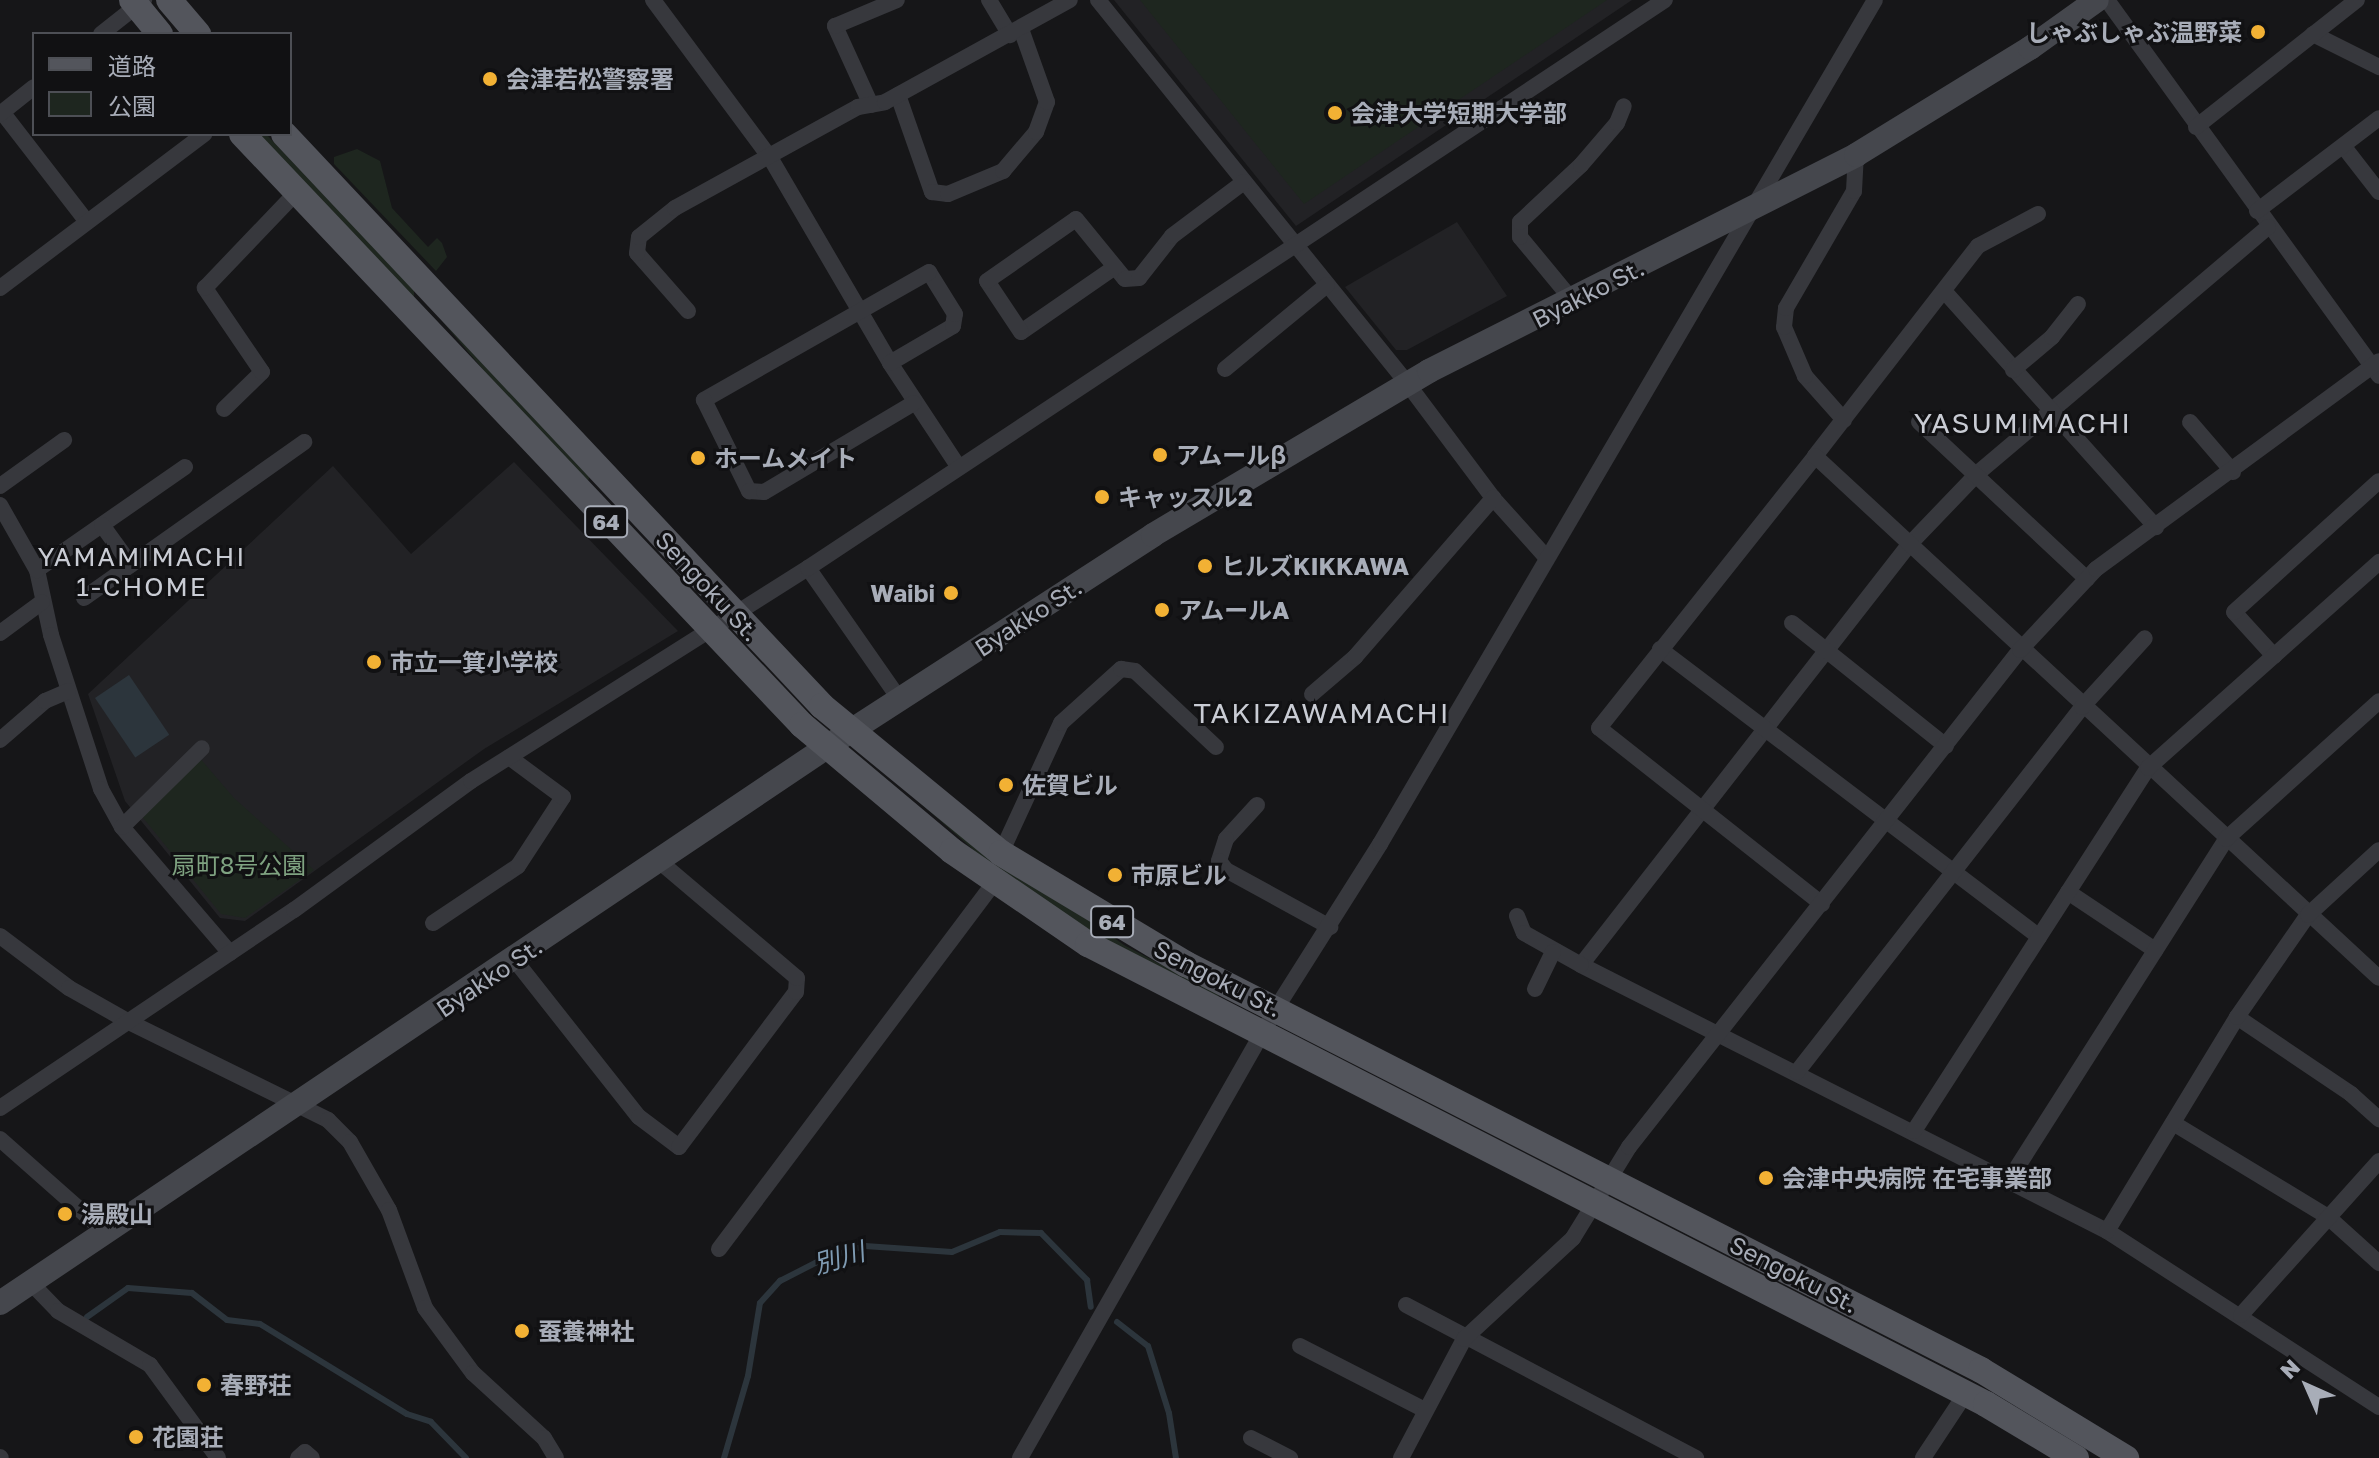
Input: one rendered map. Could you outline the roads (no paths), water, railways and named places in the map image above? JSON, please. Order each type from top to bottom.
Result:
[{"type":"main road","points":[[169,0],[196,32]]},
{"type":"main road","points":[[138,2],[159,32]]},
{"type":"main road","name":"Sengoku St.","points":[[244,136],[294,195],[826,749],[995,882],[1088,944],[1966,1393],[2076,1458]]},
{"type":"main road","name":"Sengoku St.","points":[[286,136],[734,615],[849,732],[1001,853],[1186,964],[1277,1007],[1981,1370],[2126,1458]]},
{"type":"street","points":[[653,0],[771,159],[914,403],[958,466]]},
{"type":"street","points":[[871,105],[835,26],[897,0]]},
{"type":"street","points":[[898,95],[932,192],[948,194],[1003,171],[1036,132],[1047,102],[1015,32],[989,0]]},
{"type":"street","points":[[688,311],[637,253],[639,237],[675,208],[771,159],[858,107],[898,95],[1070,0]]},
{"type":"street","points":[[1098,0],[1407,383],[1493,498],[1545,556]]},
{"type":"street","points":[[0,1108],[230,953],[509,757],[808,568],[1665,0]]},
{"type":"street","points":[[1020,1458],[1277,1007],[1330,927],[1545,556],[1875,0]]},
{"type":"street","name":"Byakko St.","points":[[0,1303],[849,732],[1153,535],[1407,383],[1856,155],[2017,56],[2097,0]]},
{"type":"street","points":[[1401,1458],[1464,1339],[1573,1238],[1597,1204],[1629,1147],[2020,650],[2087,579],[2377,368],[2268,227],[2107,0]]},
{"type":"street","points":[[2196,127],[2357,0]]},
{"type":"street","points":[[103,32],[138,2]]},
{"type":"street","points":[[2313,34],[2379,67]]},
{"type":"street","points":[[32,89],[1,113],[87,222]]},
{"type":"street","points":[[1573,301],[1520,237],[1520,222],[1581,165],[1617,123],[1624,106]]},
{"type":"street","points":[[2257,211],[2379,118]]},
{"type":"street","points":[[0,288],[201,136]]},
{"type":"street","points":[[2344,147],[2379,192]]},
{"type":"street","points":[[1844,420],[1805,376],[1784,327],[1786,308],[1854,191],[1856,155]]},
{"type":"street","points":[[1115,267],[1021,332],[987,281],[1076,219],[1125,279],[1139,278],[1172,236],[1244,182]]},
{"type":"street","points":[[224,409],[262,372],[205,288],[294,195]]},
{"type":"street","points":[[1822,904],[1599,728],[1945,292],[1978,246],[2038,214]]},
{"type":"street","points":[[1581,965],[1908,546],[1976,475],[2268,227]]},
{"type":"street","points":[[890,363],[953,326],[955,314],[929,272],[704,400],[749,491],[764,492],[914,403]]},
{"type":"street","points":[[1225,369],[1327,285]]},
{"type":"street","points":[[1945,292],[2051,414],[2156,527]]},
{"type":"street","points":[[2013,370],[2052,337],[2078,304]]},
{"type":"street","points":[[1919,422],[2087,579]]},
{"type":"street","points":[[2190,422],[2233,472]]},
{"type":"street","points":[[0,486],[64,440]]},
{"type":"street","points":[[84,598],[304,442]]},
{"type":"street","points":[[1815,456],[2020,650],[2379,978]]},
{"type":"street","points":[[37,570],[185,467]]},
{"type":"street","points":[[2274,656],[2234,612],[2379,481]]},
{"type":"street","points":[[1312,694],[1355,657],[1493,498]]},
{"type":"street","points":[[0,505],[37,570],[42,602],[91,765],[122,827],[230,953]]},
{"type":"street","points":[[102,525],[131,565]]},
{"type":"street","points":[[1914,1131],[2148,768],[2379,562]]},
{"type":"street","points":[[808,568],[900,700]]},
{"type":"street","points":[[0,633],[42,602]]},
{"type":"street","points":[[1792,623],[1946,746]]},
{"type":"street","points":[[1797,1072],[2082,707],[2145,638]]},
{"type":"street","points":[[1660,649],[1886,824],[2039,937]]},
{"type":"street","points":[[1001,853],[1061,723],[1121,669],[1135,671],[1216,747]]},
{"type":"street","points":[[0,740],[45,701],[68,691]]},
{"type":"street","points":[[2009,1180],[2226,839],[2379,701]]},
{"type":"street","points":[[122,827],[202,748]]},
{"type":"street","points":[[433,923],[518,866],[563,797],[509,757]]},
{"type":"street","points":[[1257,805],[1226,839],[1219,861],[1226,870],[1330,927]]},
{"type":"street","points":[[2107,1231],[2237,1017],[2308,915],[2379,850]]},
{"type":"street","points":[[514,959],[639,1117],[679,1147],[796,992],[797,978],[660,862]]},
{"type":"street","points":[[719,1249],[995,882]]},
{"type":"street","points":[[2068,892],[2155,950]]},
{"type":"street","points":[[1517,916],[1524,933],[1553,952],[1721,1033],[2107,1231],[2379,1407]]},
{"type":"street","points":[[0,936],[69,988],[129,1022],[301,1103],[328,1120],[363,1163],[389,1210],[425,1308],[473,1373],[544,1438],[556,1458]]},
{"type":"street","points":[[1535,989],[1553,952]]},
{"type":"street","points":[[2237,1017],[2351,1094],[2379,1119]]},
{"type":"street","points":[[2173,1123],[2328,1217],[2379,1263]]},
{"type":"street","points":[[0,1139],[105,1232]]},
{"type":"street","points":[[2241,1315],[2379,1161]]},
{"type":"street","points":[[31,1283],[58,1311],[150,1365],[218,1458]]},
{"type":"street","points":[[1406,1305],[1464,1339],[1696,1458]]},
{"type":"street","points":[[1300,1346],[1425,1410]]},
{"type":"street","points":[[1923,1458],[1966,1393]]},
{"type":"street","points":[[1251,1438],[1290,1458]]},
{"type":"street","points":[[298,1458],[305,1452],[312,1458]]},
{"type":"waterway","name":"別川","points":[[724,1458],[748,1376],[760,1303],[780,1281],[825,1258],[865,1246],[952,1252],[1000,1232],[1041,1233],[1087,1280],[1091,1307]]},
{"type":"waterway","name":"別川","points":[[87,1317],[128,1288],[192,1293],[227,1320],[260,1324],[407,1414],[431,1422],[466,1458]]},
{"type":"waterway","points":[[1117,1322],[1148,1346],[1169,1413],[1176,1458]]},
{"type":"place","name":"しゃぶしゃぶ温野菜","points":[[2258,32]]},
{"type":"place","name":"会津若松警察署","points":[[490,79]]},
{"type":"place","name":"会津大学短期大学部","points":[[1335,113]]},
{"type":"place","name":"アムールβ","points":[[1160,455]]},
{"type":"place","name":"ホームメイト","points":[[698,458]]},
{"type":"place","name":"キャッスル2","points":[[1102,497]]},
{"type":"place","name":"ヒルズKIKKAWA","points":[[1205,566]]},
{"type":"place","name":"Waibi","points":[[951,593]]},
{"type":"place","name":"アムールA","points":[[1162,610]]},
{"type":"place","name":"市立一箕小学校","points":[[374,662]]},
{"type":"place","name":"佐賀ビル","points":[[1006,785]]},
{"type":"place","name":"市原ビル","points":[[1115,875]]},
{"type":"place","name":"会津中央病院 在宅事業部","points":[[1766,1178]]},
{"type":"place","name":"湯殿山","points":[[65,1214]]},
{"type":"place","name":"蚕養神社","points":[[522,1331]]},
{"type":"place","name":"春野荘","points":[[204,1385]]},
{"type":"place","name":"花園荘","points":[[136,1437]]},
{"type":"district","name":"YASUMIMACHI","points":[[2023,423]]},
{"type":"district","name":"YAMAMIMACHI 1-CHOME","points":[[142,572]]},
{"type":"district","name":"TAKIZAWAMACHI","points":[[1322,713]]},
{"type":"park label","name":"扇町8号公園","points":[[239,865]]}]
